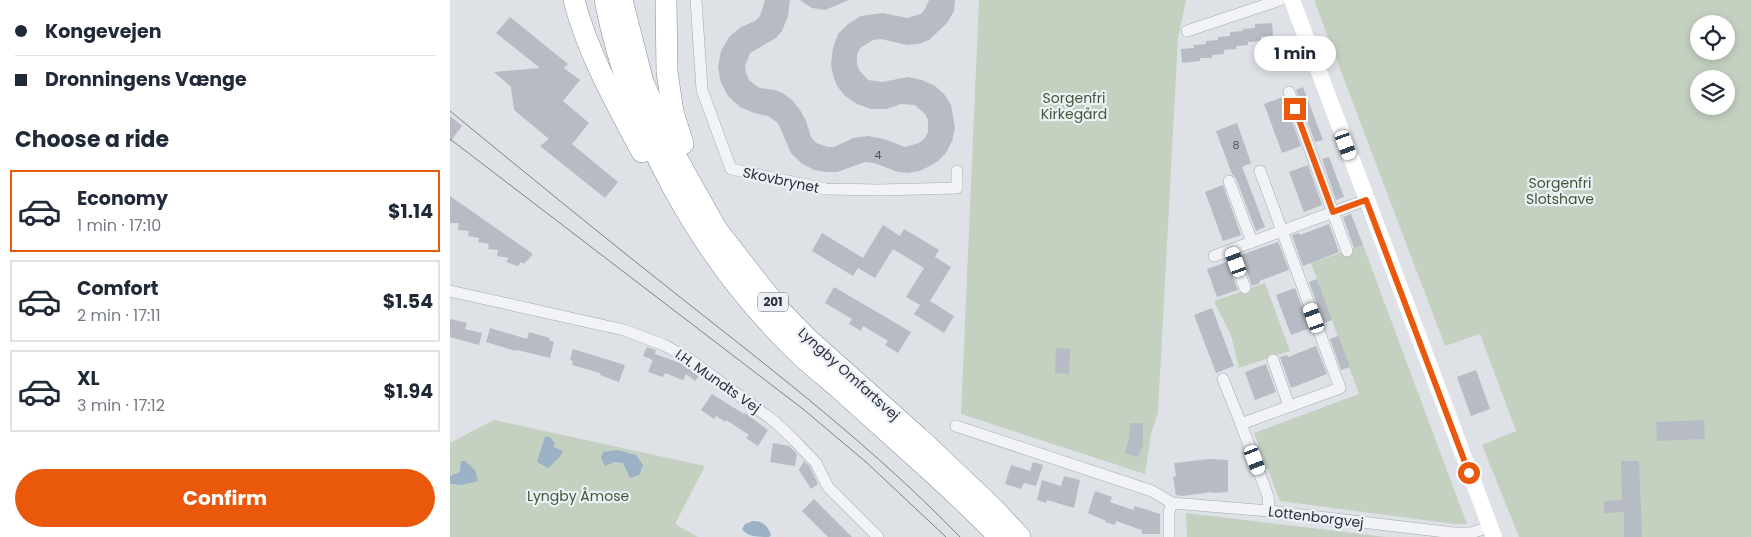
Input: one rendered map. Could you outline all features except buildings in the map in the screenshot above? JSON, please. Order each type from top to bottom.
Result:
[{"type":"highway","points":[[574,0],[578,16],[601,75],[650,167],[686,212]]},
{"type":"highway","name":"Lyngby Omfartsvej","points":[[605,0],[610,26],[629,88],[654,151],[686,212],[743,295],[793,348],[889,433],[1000,537]]},
{"type":"highway","name":"Lyngby Omfartsvej","points":[[622,0],[643,82],[676,157],[717,230],[778,308],[807,338],[994,508],[1020,537]]},
{"type":"highway","points":[[666,0],[667,72],[673,112],[684,150],[717,230]]},
{"type":"street","name":"Skovbrynet","points":[[696,0],[702,90],[731,170],[826,189],[880,190],[957,188],[957,170]]},
{"type":"street","points":[[1187,31],[1280,0]]},
{"type":"street","points":[[1292,0],[1492,532]]},
{"type":"street","points":[[1289,92],[1347,250]]},
{"type":"street","points":[[1241,424],[1340,388],[1260,170]]},
{"type":"street","points":[[1229,180],[1252,242]]},
{"type":"street","points":[[1214,256],[1366,200]]},
{"type":"street","points":[[1231,250],[1245,288]]},
{"type":"street","name":"I.H. Mundts Vej","points":[[450,291],[624,330],[664,345],[689,359],[774,421],[788,434],[816,463],[828,487],[878,537]]},
{"type":"street","points":[[1273,360],[1289,406]]},
{"type":"street","points":[[1223,379],[1268,496],[1268,511]]},
{"type":"street","name":"Lottenborgvej","points":[[956,426],[1152,491],[1172,503],[1268,511],[1454,533],[1492,532]]},
{"type":"street","points":[[1169,537],[1169,512],[1172,503]]},
{"type":"green space","name":"Sorgenfri Kirkegård","points":[[979,0],[1186,0],[1178,38],[1158,413],[1151,434],[1145,474],[961,414]]},
{"type":"green space","name":"Sorgenfri Slotshave","points":[[1314,0],[1751,0],[1751,537],[1519,537],[1482,445],[1516,431],[1480,334],[1445,346]]},
{"type":"green space","points":[[1363,245],[1467,524],[1454,524],[1280,501],[1254,433],[1359,394],[1311,263]]},
{"type":"green space","points":[[1265,283],[1290,351],[1239,368],[1231,335],[1214,301]]},
{"type":"green space","name":"Lyngby Åmose","points":[[494,420],[705,466],[675,524],[698,537],[450,537],[450,484],[462,485],[460,472],[450,476],[450,443]],"holes":[[[545,436],[550,437],[555,443],[554,447],[563,451],[539,456]],[[618,450],[636,455],[623,463],[614,462]]]},
{"type":"green space","points":[[1186,513],[1386,537],[1187,537]]},
{"type":"water","points":[[545,436],[550,437],[555,443],[554,447],[563,451],[559,458],[548,468],[537,462]]},
{"type":"water","points":[[618,450],[636,455],[643,465],[639,475],[630,478],[623,463],[614,462],[605,466],[601,458],[603,452]]},
{"type":"water","points":[[461,461],[465,461],[475,470],[478,481],[462,485],[450,484],[450,476],[460,472]]},
{"type":"water","points":[[753,521],[765,525],[771,535],[769,537],[757,537],[744,532],[742,529],[745,524]]},
{"type":"tram line","points":[[450,111],[596,231],[827,414],[895,474],[960,537]]},
{"type":"tram line","points":[[450,139],[803,409],[866,462],[946,537]]},
{"type":"route","points":[[1295,109],[1333,212],[1366,200],[1469,473]]}]
